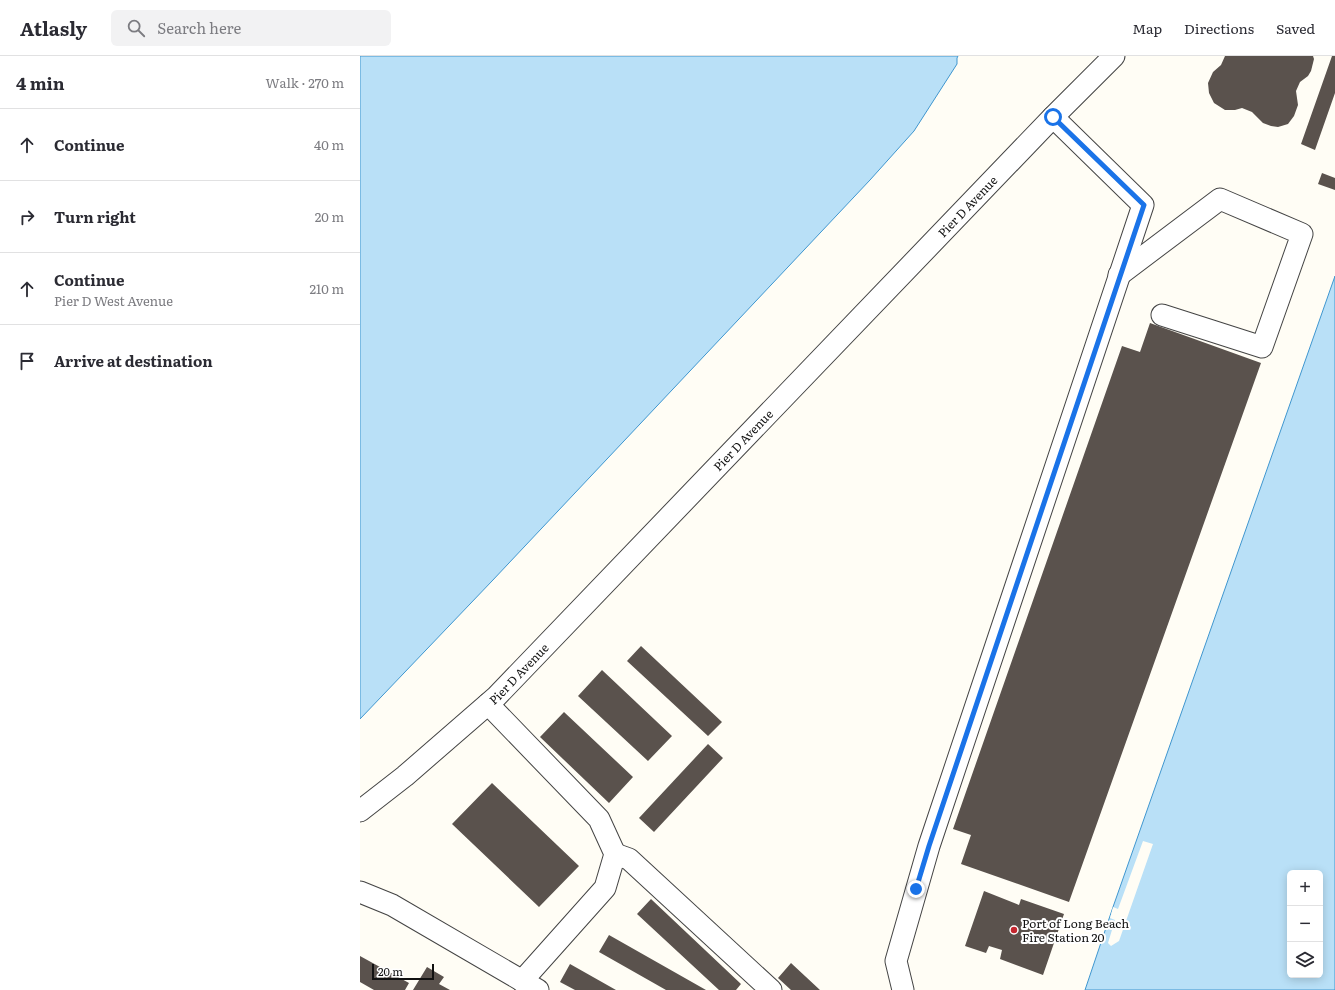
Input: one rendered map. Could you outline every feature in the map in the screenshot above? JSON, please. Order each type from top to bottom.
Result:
[{"type":"street","name":"Pier D Avenue","points":[[360,811],[405,776],[488,704],[1053,117],[1114,56]]},
{"type":"street","points":[[903,990],[896,961],[929,846],[1119,275],[1144,205],[1053,117]]},
{"type":"street","points":[[1119,275],[1220,198],[1302,234],[1262,347],[1162,314]]},
{"type":"street","points":[[360,892],[392,905],[530,985],[605,888],[615,854],[599,819],[488,704]]},
{"type":"street","points":[[615,854],[629,859],[771,990]]},
{"type":"water","points":[[360,56],[958,56],[957,64],[914,131],[870,180],[360,719]]},
{"type":"water","points":[[1335,276],[1335,990],[1085,990],[1113,907]]},
{"type":"pier","points":[[1143,841],[1153,844],[1119,941],[1111,946],[1108,943],[1115,920],[1110,918],[1113,907],[1118,909]]},
{"type":"building","points":[[1225,56],[1313,56],[1314,59],[1311,71],[1308,76],[1300,82],[1296,91],[1298,105],[1294,116],[1288,124],[1278,127],[1271,126],[1263,123],[1252,112],[1242,108],[1225,110],[1214,103],[1209,93],[1208,83],[1213,72],[1221,65]]},
{"type":"building","points":[[1332,56],[1335,56],[1335,93],[1315,150],[1301,144]]},
{"type":"building","points":[[1322,173],[1335,178],[1335,190],[1318,184]]},
{"type":"building","points":[[1150,323],[1261,363],[1069,902],[961,864],[971,835],[953,829],[1122,346],[1140,352]]},
{"type":"building","points":[[641,646],[722,722],[708,736],[627,661]]},
{"type":"building","points":[[602,670],[672,736],[648,761],[578,696]]},
{"type":"building","points":[[564,712],[633,777],[609,803],[540,737]]},
{"type":"building","points":[[708,744],[723,758],[654,832],[639,818]]},
{"type":"building","points":[[492,783],[579,866],[539,907],[452,824]]},
{"type":"building","name":"Port of Long Beach Fire Station 20","points":[[984,891],[1019,905],[1021,899],[1064,914],[1043,975],[1000,959],[1002,950],[989,946],[986,953],[965,946]]},
{"type":"building","points":[[651,899],[741,984],[736,990],[719,990],[637,914]]},
{"type":"building","points":[[609,935],[706,990],[666,990],[599,952]]},
{"type":"building","points":[[360,956],[409,983],[405,990],[374,990],[360,982]]},
{"type":"building","points":[[791,963],[820,990],[791,990],[778,978]]},
{"type":"building","points":[[570,964],[616,990],[575,990],[560,982]]},
{"type":"building","points":[[427,967],[444,977],[439,984],[450,990],[413,990]]},
{"type":"place","name":"Port of Long Beach Fire Station 20","points":[[1014,930]]},
{"type":"route","points":[[916,889],[1119,275],[1144,205],[1053,117]]}]
